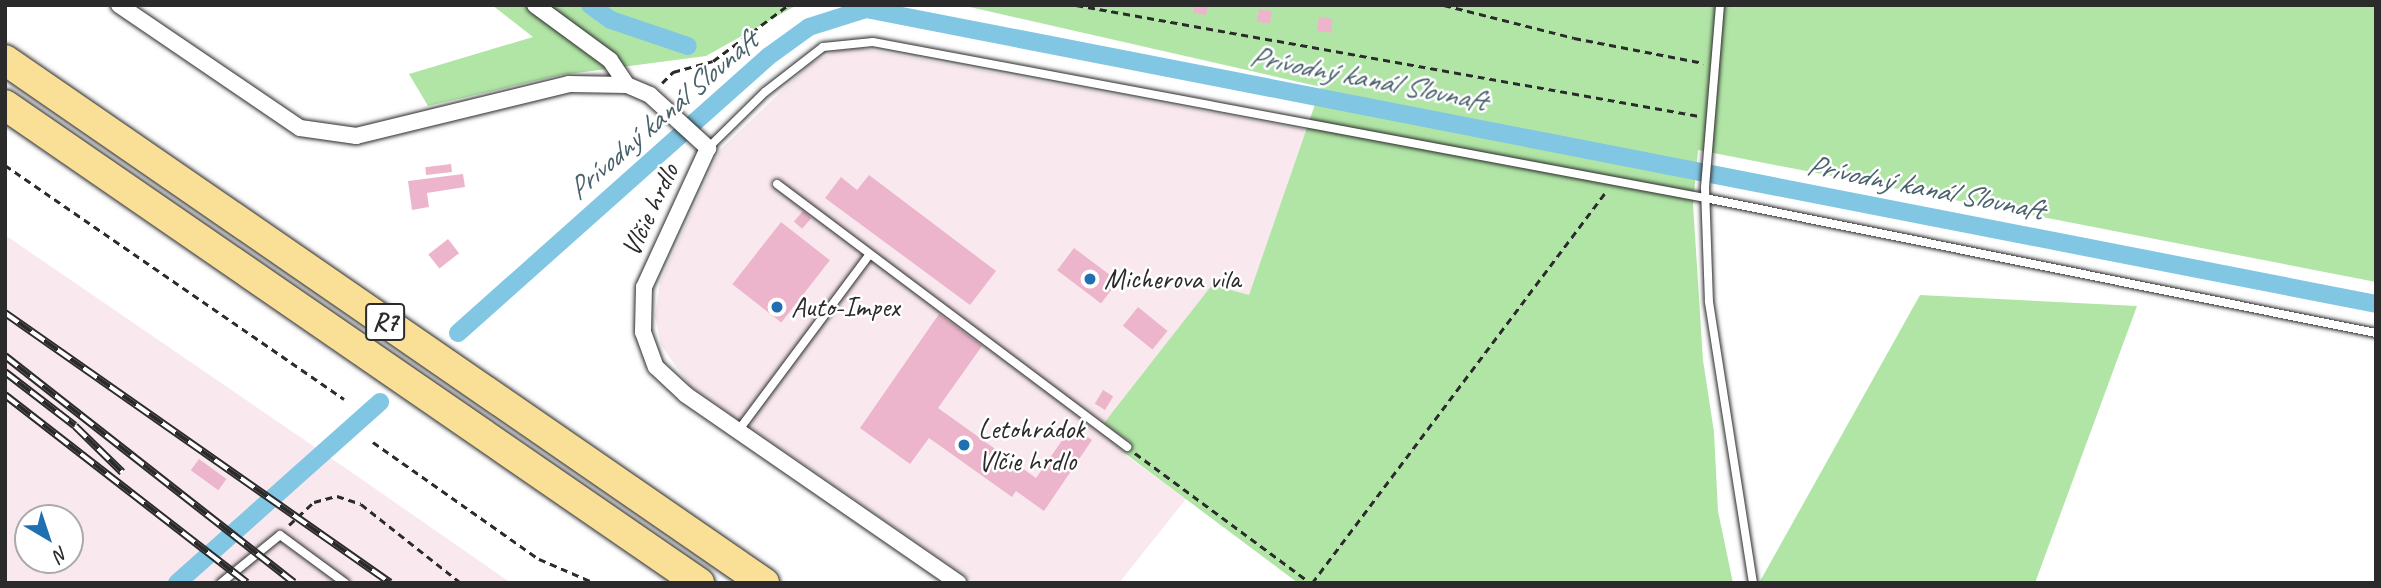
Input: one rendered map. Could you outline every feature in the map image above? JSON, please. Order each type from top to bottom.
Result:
[{"type":"highway","name":"R7","points":[[5,60],[764,583]]},
{"type":"highway","name":"R7","points":[[5,105],[699,583]]},
{"type":"street","name":"Vlčie hrdlo","points":[[119,5],[300,128],[356,136],[557,87],[627,85],[650,95],[678,116],[704,144],[644,287],[643,332],[656,367],[667,379],[738,431],[960,583]]},
{"type":"street","points":[[535,5],[610,60],[627,85]]},
{"type":"lane","points":[[1720,5],[1704,188],[1709,302],[1753,583]]},
{"type":"lane","points":[[704,144],[823,47],[873,42],[1705,198],[2376,333]]},
{"type":"lane","points":[[777,184],[1127,447]]},
{"type":"lane","points":[[738,431],[869,255]]},
{"type":"lane","points":[[221,583],[280,535],[345,583]]},
{"type":"path","points":[[650,95],[673,72],[713,61],[788,5]]},
{"type":"path","points":[[997,5],[1024,5]]},
{"type":"path","points":[[1076,5],[1709,117]]},
{"type":"path","points":[[1444,5],[1574,38],[1714,65]]},
{"type":"path","points":[[5,165],[344,399]]},
{"type":"path","points":[[1127,447],[1312,583],[1613,181]]},
{"type":"path","points":[[373,442],[539,559],[595,583]]},
{"type":"path","points":[[280,535],[314,502],[337,496],[361,504],[461,583]]},
{"type":"shaded area","points":[[861,48],[1306,130],[1249,296],[1104,423],[1130,442],[1123,453],[1186,499],[1119,583],[976,583],[690,386],[661,345],[655,316],[660,282],[720,150],[811,63],[836,51]]},
{"type":"shaded area","points":[[5,235],[344,467],[511,583],[5,583]]},
{"type":"green space","points":[[492,5],[797,5],[706,56],[561,75],[428,106],[409,74],[533,37]]},
{"type":"green space","points":[[961,5],[2376,5],[2376,282],[1698,150],[1693,204],[1703,360],[1714,432],[1718,511],[1733,583],[1298,583],[1123,452],[1130,442],[1104,423],[1212,285],[1249,295],[1321,87]]},
{"type":"green space","points":[[1920,295],[2137,306],[2035,583],[1759,583]]},
{"type":"building","points":[[1194,5],[1208,5],[1206,15],[1193,13]]},
{"type":"building","points":[[1259,9],[1272,11],[1270,24],[1257,22]]},
{"type":"building","points":[[1319,17],[1333,19],[1331,33],[1317,31]]},
{"type":"building","points":[[451,164],[452,172],[426,175],[425,167]]},
{"type":"building","points":[[463,174],[465,187],[427,193],[429,207],[412,210],[408,181]]},
{"type":"building","points":[[869,175],[996,271],[970,305],[825,198],[841,177],[857,190]]},
{"type":"building","points":[[803,211],[811,218],[802,229],[794,222]]},
{"type":"building","points":[[781,222],[830,260],[781,322],[732,284]]},
{"type":"building","points":[[448,239],[459,253],[439,269],[428,254]]},
{"type":"building","name":"Micherova vila","points":[[1074,248],[1118,281],[1101,303],[1057,270]]},
{"type":"building","points":[[1138,307],[1168,331],[1152,350],[1123,326]]},
{"type":"building","points":[[939,314],[982,346],[938,408],[1036,478],[1072,426],[1092,440],[1044,511],[1016,491],[1012,497],[929,438],[910,464],[860,428]]},
{"type":"building","points":[[1103,390],[1113,396],[1105,410],[1095,404]]},
{"type":"building","points":[[199,459],[227,479],[218,490],[191,470]]},
{"type":"waterway","points":[[590,5],[611,20],[688,46]]},
{"type":"waterway","name":"Prívodný kanál Slovnaft","points":[[458,333],[769,56],[809,27],[866,9],[2376,304]]},
{"type":"waterway","name":"Prívodný kanál Slovnaft","points":[[177,583],[380,402]]},
{"type":"railway","points":[[5,313],[390,583]]},
{"type":"railway","points":[[5,356],[294,583]]},
{"type":"railway","points":[[5,372],[75,426],[122,472]]},
{"type":"railway","points":[[5,395],[247,583]]},
{"type":"place","name":"Micherova vila","points":[[1090,279]]},
{"type":"place","name":"Auto-Impex","points":[[777,307]]},
{"type":"place","name":"Letohrádok Vlčie hrdlo","points":[[964,445]]}]
